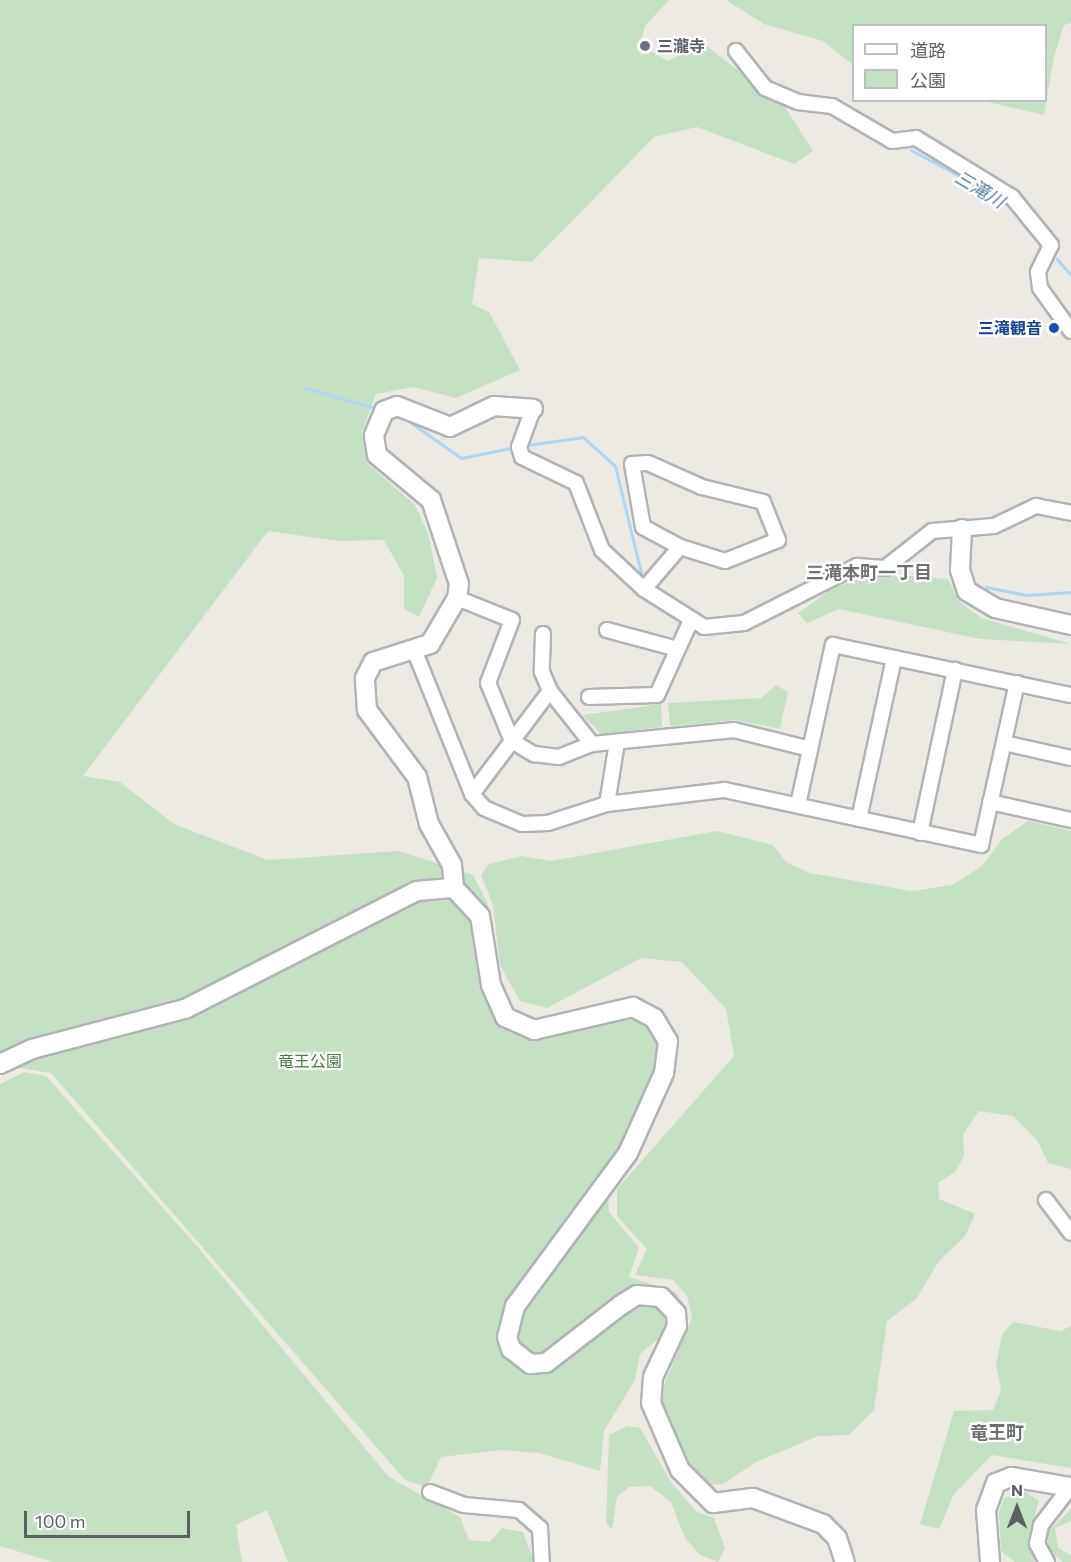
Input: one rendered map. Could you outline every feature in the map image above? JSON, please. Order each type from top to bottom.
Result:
[{"type":"street","points":[[736,51],[765,88],[798,102],[832,106],[892,141],[916,138],[1012,197],[1051,245],[1038,272],[1040,288],[1071,331]]},
{"type":"street","points":[[845,1562],[837,1538],[823,1524],[753,1498],[713,1503],[680,1470],[651,1403],[653,1377],[677,1326],[676,1313],[661,1297],[637,1295],[546,1363],[530,1364],[511,1348],[507,1337],[515,1306],[628,1153],[664,1073],[668,1041],[654,1018],[633,1007],[534,1030],[505,1017],[491,985],[480,916],[454,888],[452,865],[429,824],[417,777],[365,703],[369,665],[415,652],[430,644],[457,598],[458,577],[431,500],[374,450],[379,419],[397,406],[459,427],[494,406],[533,409],[519,447],[522,456],[576,483],[602,550],[644,589],[704,627],[744,623],[857,566],[885,568],[932,531],[994,526],[1036,507],[1071,513]]},
{"type":"street","points":[[648,463],[702,488],[763,502],[778,540],[725,561],[680,547],[643,527],[632,465],[648,463]]},
{"type":"street","points":[[962,529],[960,570],[967,591],[995,608],[1071,625]]},
{"type":"street","points":[[644,589],[680,547]]},
{"type":"street","points":[[457,598],[512,621],[488,683],[512,741],[534,754],[559,757],[592,744],[734,730],[810,750]]},
{"type":"street","points":[[589,697],[657,695],[691,620]]},
{"type":"street","points":[[607,630],[678,649]]},
{"type":"street","points":[[543,634],[542,672],[550,691],[592,744]]},
{"type":"street","points":[[798,805],[833,645],[1071,695]]},
{"type":"street","points":[[415,652],[472,794],[484,808],[522,824],[548,823],[607,804],[725,790],[981,845],[1017,683]]},
{"type":"street","points":[[859,819],[894,658]]},
{"type":"street","points":[[920,833],[955,670]]},
{"type":"street","points":[[472,794],[550,691]]},
{"type":"street","points":[[607,804],[617,742]]},
{"type":"street","points":[[1004,743],[1071,758]]},
{"type":"street","points":[[990,802],[1071,820]]},
{"type":"street","points":[[0,1064],[32,1049],[185,1009],[417,891],[454,888]]},
{"type":"street","points":[[1046,1200],[1071,1233]]},
{"type":"street","points":[[990,1562],[987,1510],[996,1484],[1011,1477],[1071,1487],[1041,1525],[1037,1544],[1047,1562]]},
{"type":"street","points":[[430,1492],[464,1504],[519,1510],[540,1528],[542,1562]]},
{"type":"green space","name":"竜王公園","points":[[0,0],[669,0],[645,26],[640,44],[668,61],[703,43],[785,107],[813,151],[794,164],[697,127],[654,137],[532,262],[479,258],[472,304],[489,312],[520,370],[456,398],[413,387],[376,394],[362,431],[367,463],[415,505],[429,536],[437,578],[419,617],[404,609],[404,576],[384,540],[338,541],[268,531],[83,776],[120,782],[174,824],[268,860],[399,851],[473,875],[488,904],[498,990],[512,1012],[543,1024],[638,1000],[668,1017],[675,1034],[664,1091],[641,1144],[608,1198],[609,1212],[639,1248],[629,1277],[675,1292],[683,1304],[684,1326],[680,1343],[657,1340],[640,1354],[635,1380],[604,1431],[600,1471],[539,1453],[501,1450],[441,1457],[427,1487],[405,1480],[51,1073],[20,1068],[0,1054]]},
{"type":"green space","points":[[726,0],[1071,0],[1071,23],[1064,25],[1054,57],[1047,98],[1047,24],[852,24],[852,64],[823,41],[764,24]]},
{"type":"green space","points":[[988,102],[1046,102],[1044,115]]},
{"type":"green space","points":[[870,573],[948,579],[959,601],[981,618],[1071,644],[980,639],[839,609],[807,623],[798,613],[829,591]]},
{"type":"green space","points":[[776,685],[788,692],[780,729],[736,720],[670,726],[668,703],[761,698]]},
{"type":"green space","points":[[661,704],[662,727],[601,734],[583,715]]},
{"type":"green space","points":[[1028,821],[1071,831],[1071,1169],[1048,1163],[1037,1140],[1013,1116],[979,1111],[963,1134],[964,1156],[955,1172],[938,1183],[939,1199],[975,1214],[965,1236],[939,1261],[916,1299],[887,1321],[874,1410],[849,1435],[818,1436],[756,1462],[723,1484],[710,1485],[694,1471],[663,1409],[663,1388],[692,1317],[687,1296],[673,1280],[635,1275],[647,1249],[617,1216],[617,1189],[734,1056],[726,1009],[682,962],[641,958],[547,1008],[520,1001],[500,965],[493,905],[481,875],[489,864],[521,856],[551,861],[717,831],[773,845],[786,862],[810,873],[912,891],[952,885],[982,866],[1002,839]]},
{"type":"green space","points":[[24,1072],[46,1076],[196,1245],[389,1477],[460,1517],[469,1540],[490,1542],[502,1528],[523,1532],[534,1562],[288,1562],[267,1510],[236,1525],[242,1562],[53,1562],[0,1546],[0,1084]]},
{"type":"green space","points":[[1013,1322],[1060,1331],[1071,1326],[1071,1468],[992,1455],[954,1494],[939,1529],[920,1524],[954,1411],[993,1410],[1001,1390],[996,1365],[1002,1335]]},
{"type":"green space","points":[[627,1426],[640,1428],[671,1482],[697,1512],[714,1518],[725,1548],[718,1562],[700,1555],[685,1538],[671,1502],[650,1486],[629,1487],[617,1497],[612,1529],[606,1524],[609,1435]]},
{"type":"green space","points":[[1026,1492],[1039,1501],[1028,1542],[1035,1562],[1015,1562],[1001,1551],[999,1512],[1004,1498]]},
{"type":"green space","points":[[1071,1509],[1071,1521],[1055,1528],[1058,1548],[1071,1555],[1071,1562],[1063,1562],[1049,1550],[1047,1533]]},
{"type":"waterway","name":"三滝川","points":[[790,93],[831,99]]},
{"type":"waterway","name":"三滝川","points":[[911,150],[1004,200],[1021,218]]},
{"type":"waterway","name":"三滝川","points":[[1057,259],[1071,275]]},
{"type":"waterway","points":[[305,388],[375,408]]},
{"type":"waterway","points":[[406,419],[461,458],[511,448]]},
{"type":"waterway","points":[[527,445],[583,437],[615,466],[642,577]]},
{"type":"waterway","points":[[826,576],[854,561]]},
{"type":"waterway","points":[[986,587],[1026,595],[1071,592]]},
{"type":"place","name":"三瀧寺","points":[[645,46]]},
{"type":"place","name":"三滝観音","points":[[1054,328]]},
{"type":"district","name":"三滝本町一丁目","points":[[869,572]]},
{"type":"district","name":"竜王町","points":[[997,1432]]}]
